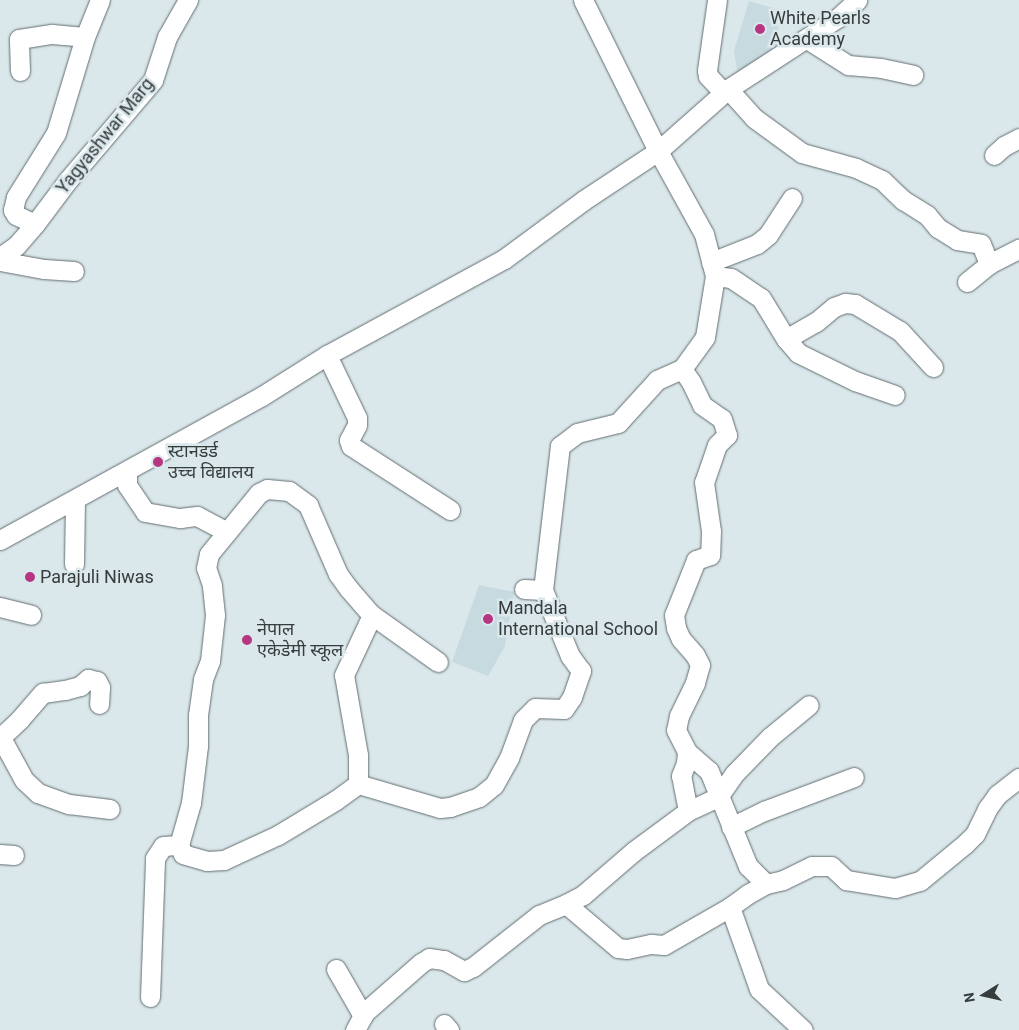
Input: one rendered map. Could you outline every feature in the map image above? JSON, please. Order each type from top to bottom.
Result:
[{"type":"street","points":[[35,224],[16,215],[13,210],[16,197],[56,133],[85,37],[100,0]]},
{"type":"street","name":"Yagyashwar Marg","points":[[0,257],[12,250],[35,224],[68,180],[153,80],[167,37],[188,0]]},
{"type":"street","points":[[358,784],[440,808],[450,807],[479,797],[494,784],[509,758],[524,720],[535,708],[564,709],[572,697],[581,672],[570,656],[543,590],[560,446],[577,433],[618,423],[657,380],[682,369],[705,337],[713,269],[704,234],[658,151],[583,0]]},
{"type":"street","points":[[717,0],[707,70],[708,76],[754,118],[802,153],[856,168],[882,180],[903,200],[927,215],[938,228],[957,240],[981,244],[989,264]]},
{"type":"street","points":[[0,540],[127,471],[163,448],[262,396],[327,355],[504,259],[584,200],[658,151],[726,91],[839,17],[857,0]]},
{"type":"street","points":[[20,71],[19,39],[52,34],[85,37]]},
{"type":"street","points":[[807,39],[848,65],[881,68],[913,75]]},
{"type":"street","points":[[994,156],[1004,146],[1019,138]]},
{"type":"street","points":[[713,269],[768,235],[792,198]]},
{"type":"street","points":[[967,282],[989,264],[1019,249]]},
{"type":"street","points":[[0,261],[44,269],[74,271]]},
{"type":"street","points":[[713,269],[731,278],[761,298],[786,340],[798,353],[855,381],[895,395]]},
{"type":"street","points":[[786,340],[816,322],[834,307],[845,303],[855,304],[900,331],[934,367]]},
{"type":"street","points":[[327,355],[357,418],[357,425],[349,443],[356,450],[450,510]]},
{"type":"street","points":[[682,369],[691,382],[702,405],[722,419],[726,434],[717,445],[704,482],[711,531],[710,555],[696,560],[674,615],[679,633],[700,665],[695,683],[680,716],[676,730],[687,752],[709,770],[718,797],[726,809],[731,827],[748,866],[766,884]]},
{"type":"street","points":[[127,471],[127,485],[145,512],[180,518],[197,516],[226,532]]},
{"type":"street","points":[[358,784],[336,800],[278,835],[224,860],[207,861],[183,854],[179,845],[191,803],[198,746],[198,715],[203,679],[210,662],[216,615],[212,585],[206,568],[209,554],[260,492],[266,489],[289,491],[308,505],[338,574],[372,615],[438,662]]},
{"type":"street","points":[[74,564],[75,500]]},
{"type":"street","points":[[524,589],[543,590]]},
{"type":"street","points":[[0,607],[31,616]]},
{"type":"street","points":[[358,784],[358,755],[344,675],[372,615]]},
{"type":"street","points":[[99,704],[100,686],[96,681],[88,679],[80,686],[43,693],[20,719],[0,736],[24,780],[38,793],[69,804],[110,809]]},
{"type":"street","points":[[336,969],[359,1023],[421,963],[429,958],[444,960],[464,971],[473,967],[539,915],[583,895],[634,851],[688,811],[718,797],[735,773],[770,737],[809,705]]},
{"type":"street","points":[[687,752],[681,776],[688,811]]},
{"type":"street","points":[[731,827],[764,811],[854,777]]},
{"type":"street","points":[[566,904],[618,948],[627,949],[651,944],[664,945],[766,884],[783,880],[812,866],[831,866],[846,880],[895,888],[920,881],[965,844],[975,834],[987,809],[997,795],[1019,778]]},
{"type":"street","points":[[150,997],[155,858],[163,846],[179,845]]},
{"type":"street","points":[[730,907],[759,989],[803,1030]]},
{"type":"shaded area","name":"White Pearls Academy","points":[[749,1],[776,9],[781,49],[738,76],[734,51]]},
{"type":"shaded area","name":"Mandala International School","points":[[479,585],[514,592],[505,646],[488,676],[452,662]]},
{"type":"place","name":"White Pearls Academy","points":[[760,29]]},
{"type":"place","name":"स्टानडर्ड उच्च विद्यालय","points":[[158,462]]},
{"type":"place","name":"Parajuli Niwas","points":[[30,577]]},
{"type":"place","name":"Mandala International School","points":[[488,619]]},
{"type":"place","name":"नेपाल एकेडेमी स्कूल","points":[[247,640]]}]
